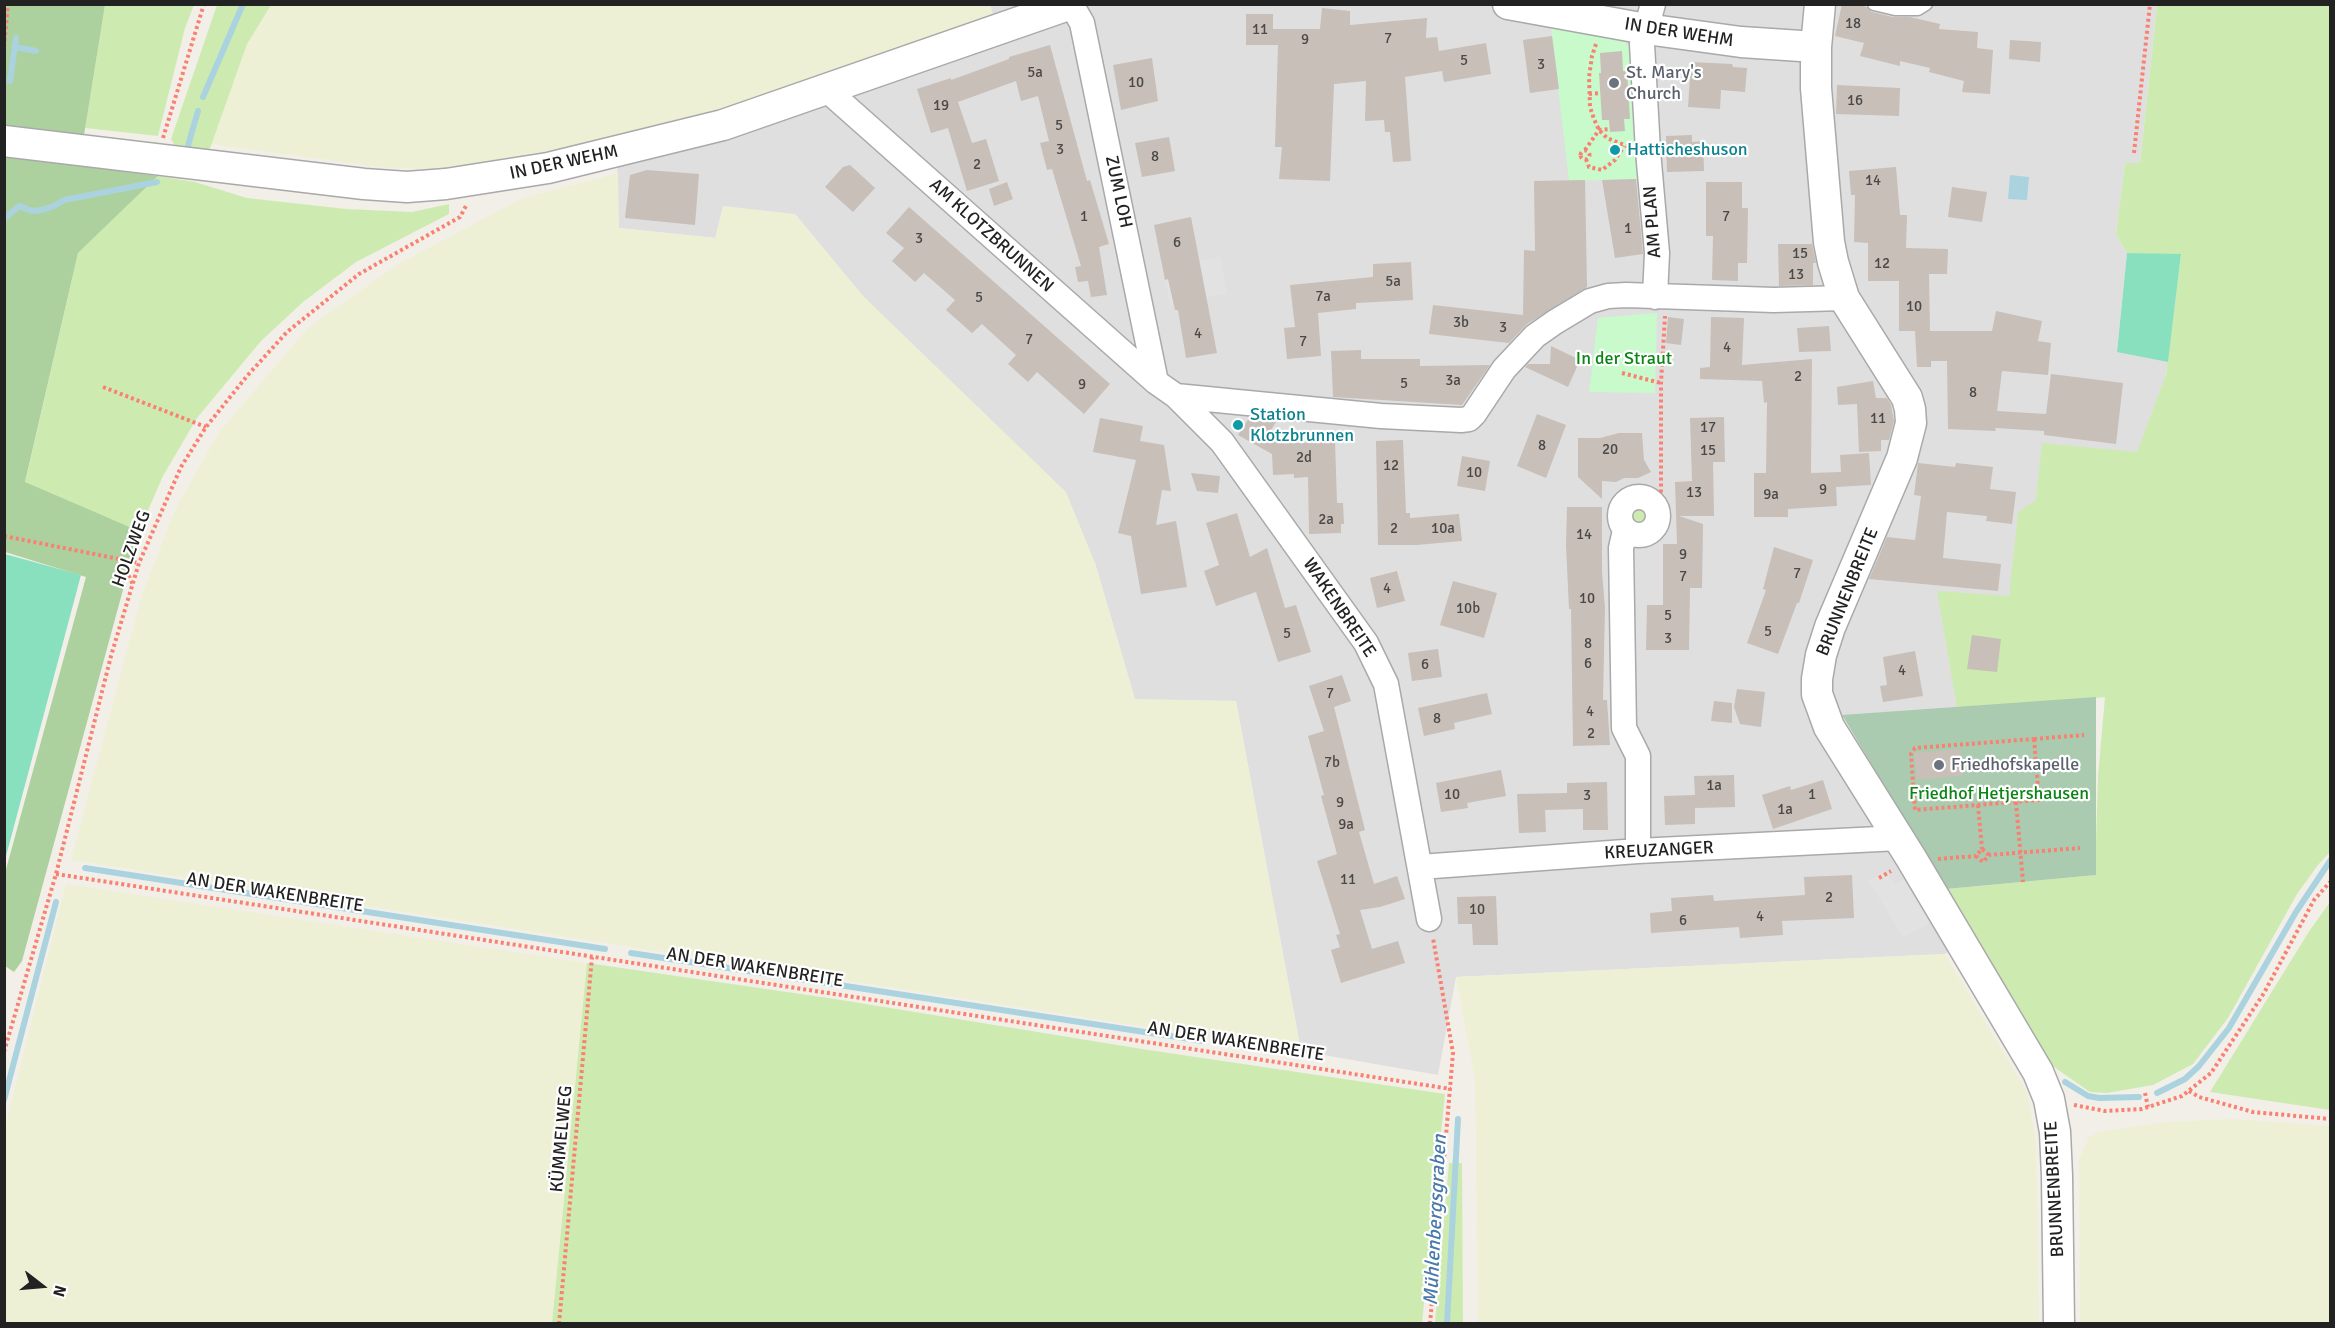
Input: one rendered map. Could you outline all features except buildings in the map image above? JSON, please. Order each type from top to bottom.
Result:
[{"type":"street","name":"IN DER WEHM","points":[[4,141],[364,184],[407,187],[481,180],[636,148],[723,124],[1071,4]]},
{"type":"street","name":"ZUM LOH","points":[[1071,4],[1082,23],[1156,382]]},
{"type":"street","name":"IN DER WEHM","points":[[1508,4],[1607,21],[1649,17],[1741,42],[1816,47]]},
{"type":"street","name":"BRUNNENBREITE","points":[[1820,4],[1816,47],[1816,88],[1833,262],[1844,298],[1907,398],[1911,423],[1908,441],[1895,476],[1830,627],[1821,655],[1817,694],[1829,727],[1899,838],[2038,1072],[2049,1099],[2055,1132],[2060,1323]]},
{"type":"street","name":"AM PLAN","points":[[1649,17],[1642,44],[1648,151],[1661,297]]},
{"type":"street","name":"AM KLOTZBRUNNEN","points":[[826,90],[1156,382]]},
{"type":"street","points":[[1176,396],[1422,419],[1469,419],[1504,369],[1520,351],[1555,322],[1590,301],[1608,296],[1774,300],[1844,298]]},
{"type":"street","name":"WAKENBREITE","points":[[1156,382],[1176,396],[1222,442],[1366,643],[1386,684],[1429,919]]},
{"type":"street","points":[[1638,851],[1638,756],[1624,728],[1621,548],[1625,531],[1620,521],[1620,511],[1625,502],[1634,497],[1644,497],[1653,502]]},
{"type":"street","name":"KREUZANGER","points":[[1420,867],[1638,851],[1899,838]]},
{"type":"lane","points":[[1874,4],[1906,9],[1918,9],[1926,4]]},
{"type":"path","points":[[4,47],[8,4]]},
{"type":"path","points":[[157,159],[204,4]]},
{"type":"path","points":[[2134,153],[2150,4]]},
{"type":"path","points":[[1607,21],[1592,56],[1590,107],[1599,130],[1607,138],[1624,146],[1648,151]]},
{"type":"path","points":[[1589,94],[1600,93]]},
{"type":"path","points":[[1610,129],[1599,130],[1585,150],[1589,156],[1586,159],[1589,167],[1602,170],[1608,168],[1624,146]]},
{"type":"path","name":"HOLZWEG","points":[[4,1052],[56,874],[111,656],[139,564],[181,467],[206,427],[247,376],[287,332],[358,273],[460,217],[481,180]]},
{"type":"path","points":[[1653,502],[1661,490],[1661,297]]},
{"type":"path","points":[[1622,373],[1661,383]]},
{"type":"path","points":[[103,387],[206,427]]},
{"type":"path","points":[[4,536],[139,564]]},
{"type":"path","points":[[120,559],[133,585]]},
{"type":"path","points":[[2034,739],[2039,800],[1915,810],[1911,754],[1915,748],[2084,735]]},
{"type":"path","points":[[2016,802],[2023,882]]},
{"type":"path","points":[[1978,805],[1982,849],[1989,855]]},
{"type":"path","points":[[1934,859],[1976,856],[1983,862],[1989,855],[2080,848]]},
{"type":"path","points":[[1976,856],[1982,849]]},
{"type":"path","name":"AN DER WAKENBREITE","points":[[56,874],[1451,1089]]},
{"type":"path","points":[[2049,1099],[2105,1111],[2148,1107],[2182,1096],[2189,1091],[2211,1073],[2239,1034],[2314,900],[2331,882]]},
{"type":"path","points":[[1429,919],[1453,1053],[1430,1323]]},
{"type":"path","name":"KÜMMELWEG","points":[[559,1323],[592,957]]},
{"type":"path","points":[[2189,1091],[2199,1097],[2253,1112],[2331,1119]]},
{"type":"path","points":[[2145,1093],[2148,1107]]},
{"type":"shaded area","points":[[990,5],[2157,5],[2140,163],[2125,163],[2116,234],[2127,253],[2117,351],[2168,362],[2105,697],[1842,716],[1973,938],[1945,954],[1456,977],[1438,1075],[1301,1051],[1236,701],[1135,700],[1095,563],[862,295],[795,214],[716,238],[618,228],[617,137],[994,18]]},
{"type":"shaded area","points":[[1220,257],[1227,293],[1170,305],[1165,280],[1201,272],[1199,261]]},
{"type":"shaded area","points":[[1886,870],[1895,885],[1904,880],[1930,922],[1904,938],[1868,881]]},
{"type":"green space","points":[[990,4],[994,19],[681,123],[564,148],[444,169],[387,168],[210,144],[247,44],[271,5]]},
{"type":"green space","points":[[5,5],[105,5],[79,166],[158,176],[78,253],[25,482],[139,531],[22,961],[14,972],[5,966],[5,873],[86,577],[5,552]]},
{"type":"green space","points":[[105,5],[194,5],[185,28],[158,136],[85,128]]},
{"type":"green space","points":[[217,5],[271,5],[247,44],[208,154],[178,151],[171,139]]},
{"type":"green space","points":[[2157,5],[2330,5],[2330,852],[2297,894],[2228,1018],[2193,1064],[2153,1085],[2107,1093],[2090,1092],[2054,1067],[1973,938],[1946,889],[2095,875],[2098,776],[2105,697],[1957,708],[1937,591],[2009,596],[2018,512],[2036,500],[2042,443],[2137,452],[2166,375],[2181,255],[2127,253],[2116,234],[2125,163],[2140,163]]},
{"type":"green space","points":[[1551,26],[1623,39],[1635,55],[1640,179],[1569,181]]},
{"type":"green space","points":[[618,173],[619,228],[715,238],[723,206],[795,214],[862,295],[1066,492],[1095,563],[1135,699],[1236,701],[1301,1051],[71,860],[142,594],[175,510],[219,432],[308,328],[398,264],[523,198]]},
{"type":"green space","points":[[158,176],[195,182],[247,198],[346,209],[412,212],[449,204],[449,214],[356,262],[303,302],[261,341],[197,418],[163,476],[139,531],[25,483],[78,253]]},
{"type":"green space","points":[[2127,253],[2181,254],[2168,362],[2117,352]]},
{"type":"green space","name":"In der Straut","points":[[1657,313],[1655,393],[1589,392],[1598,318]]},
{"type":"green space","points":[[1641,506],[1649,509],[1652,517],[1649,525],[1641,528],[1633,525],[1630,517],[1633,509]]},
{"type":"green space","points":[[4,554],[81,575],[5,860]]},
{"type":"green space","name":"Friedhof Hetjershausen","points":[[2096,697],[2096,875],[1946,889],[1842,715]]},
{"type":"green space","points":[[66,884],[587,963],[552,1323],[5,1324],[5,1128]]},
{"type":"green space","points":[[2330,902],[2330,1110],[2210,1092],[2308,933]]},
{"type":"green space","points":[[1945,954],[2027,1092],[2036,1140],[2039,1323],[1478,1323],[1475,1080],[1456,977]]},
{"type":"green space","points":[[587,963],[835,999],[1142,1049],[1445,1094],[1422,1323],[552,1323]]},
{"type":"green space","points":[[2233,1119],[2330,1126],[2330,1323],[2080,1323],[2079,1160],[2089,1137],[2099,1132],[2164,1122]]},
{"type":"green space","points":[[1449,1163],[1462,1163],[1463,1323],[1435,1323]]},
{"type":"water","points":[[2010,175],[2029,177],[2027,200],[2008,199]]},
{"type":"waterway","points":[[203,97],[243,4]]},
{"type":"waterway","points":[[10,81],[16,38]]},
{"type":"waterway","points":[[15,47],[36,51]]},
{"type":"waterway","points":[[192,150],[187,149],[198,111]]},
{"type":"waterway","points":[[4,219],[19,206],[32,211],[42,210],[64,200],[157,182]]},
{"type":"waterway","points":[[2157,1093],[2185,1079],[2199,1066],[2229,1028],[2296,912],[2330,861]]},
{"type":"waterway","points":[[85,868],[605,949]]},
{"type":"waterway","points":[[4,1100],[56,902]]},
{"type":"waterway","points":[[631,953],[1203,1041]]},
{"type":"waterway","points":[[2065,1082],[2088,1096],[2139,1097]]},
{"type":"waterway","name":"Mühlenbergsgraben","points":[[1447,1324],[1458,1119]]},
{"type":"place","name":"St. Mary's Church","points":[[1614,83]]},
{"type":"place","name":"Hatticheshuson","points":[[1615,150]]},
{"type":"place","name":"Station Klotzbrunnen","points":[[1238,425]]},
{"type":"place","name":"Friedhofskapelle","points":[[1939,765]]}]
